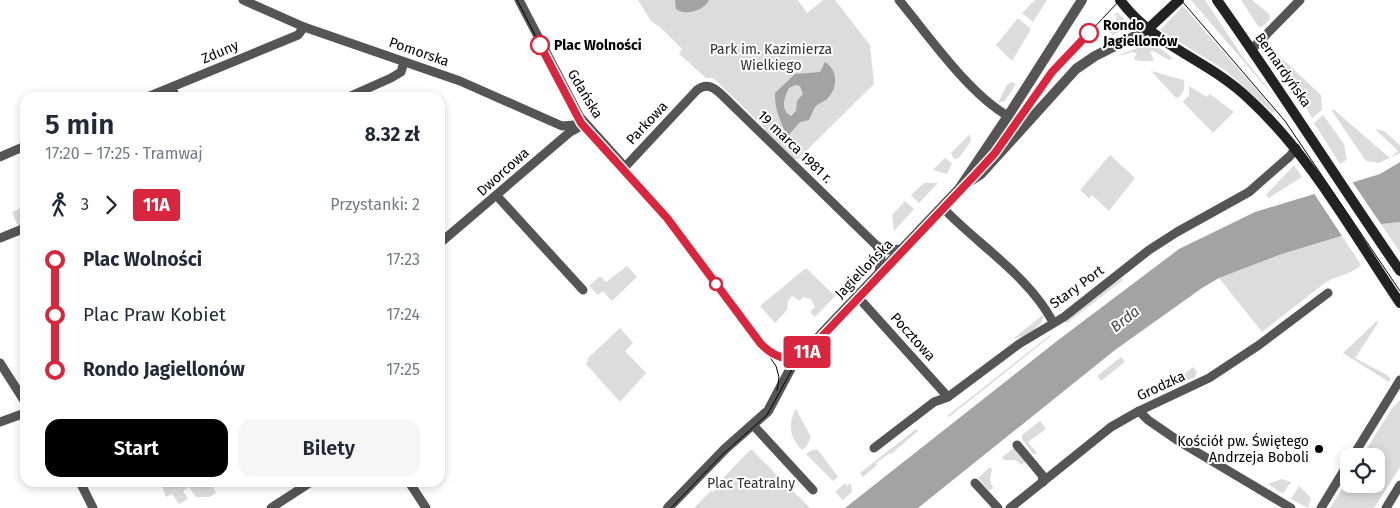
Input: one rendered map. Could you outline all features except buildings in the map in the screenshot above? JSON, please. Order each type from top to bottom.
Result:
[{"type":"main road","points":[[1120,0],[1147,30],[1236,87],[1286,135],[1400,303]]},
{"type":"main road","points":[[1147,30],[1179,0]]},
{"type":"main road","name":"Bernardyńska","points":[[1217,0],[1303,123],[1324,158],[1400,271]]},
{"type":"street","name":"Pomorska","points":[[243,0],[304,27],[460,80],[562,126],[585,124]]},
{"type":"street","name":"Gdańska","points":[[519,0],[571,101],[585,124],[625,167]]},
{"type":"street","points":[[899,0],[972,86],[994,108],[1008,116]]},
{"type":"street","name":"Jagiellońska","points":[[668,508],[725,449],[753,425],[772,405],[790,368],[959,189],[1082,0]]},
{"type":"street","points":[[1252,50],[1300,0]]},
{"type":"street","name":"Zduny","points":[[160,92],[298,35],[304,27]]},
{"type":"street","name":"Jagiellońska","points":[[959,189],[981,174],[1076,69],[1095,56],[1147,30]]},
{"type":"street","points":[[360,92],[401,72],[404,62]]},
{"type":"street","name":"19 marca 1981 r.","points":[[690,97],[702,86],[710,86],[716,90],[877,246]]},
{"type":"street","points":[[171,88],[173,92]]},
{"type":"street","name":"Parkowa","points":[[625,167],[690,97]]},
{"type":"street","name":"Dworcowa","points":[[445,239],[570,132],[585,124]]},
{"type":"street","points":[[0,156],[20,148]]},
{"type":"street","name":"Stary Port","points":[[874,448],[934,402],[948,397],[1053,322],[1064,317],[1163,241],[1249,192],[1290,156],[1296,148]]},
{"type":"street","points":[[497,196],[583,290]]},
{"type":"street","points":[[942,207],[1032,291],[1053,322]]},
{"type":"street","points":[[0,238],[20,230]]},
{"type":"street","points":[[877,246],[888,250],[902,249]]},
{"type":"street","points":[[877,246],[882,263],[879,273]]},
{"type":"street","name":"Grodzka","points":[[1010,508],[1111,427],[1209,378],[1259,345],[1328,293]]},
{"type":"street","name":"Pocztowa","points":[[857,296],[948,397]]},
{"type":"street","points":[[0,363],[20,394]]},
{"type":"street","points":[[1358,448],[1400,380]]},
{"type":"street","points":[[1140,411],[1148,420],[1180,442],[1280,505],[1291,508]]},
{"type":"street","points":[[0,422],[20,415]]},
{"type":"street","points":[[753,425],[812,490]]},
{"type":"street","points":[[1017,446],[1042,475],[1044,482]]},
{"type":"street","points":[[1321,508],[1340,477]]},
{"type":"street","points":[[976,483],[998,508]]},
{"type":"street","points":[[1386,508],[1400,485]]},
{"type":"street","points":[[82,487],[93,508]]},
{"type":"street","points":[[271,508],[303,487]]},
{"type":"street","points":[[412,487],[426,508]]},
{"type":"green space","name":"Park im. Kazimierza Wielkiego","points":[[638,0],[798,0],[807,13],[823,0],[835,0],[870,45],[874,84],[798,159],[793,160],[764,131],[765,128],[713,78],[706,78],[679,54],[682,49],[660,27],[651,21]]},
{"type":"green space","points":[[1035,0],[1047,0],[1033,22],[1022,13]]},
{"type":"green space","points":[[1191,0],[1205,0],[1243,57],[1280,104]]},
{"type":"green space","points":[[1241,0],[1252,0],[1269,14],[1270,19],[1262,27],[1258,26]]},
{"type":"green space","points":[[1183,6],[1275,111],[1273,113],[1225,70],[1160,30]]},
{"type":"green space","points":[[1117,12],[1131,26],[1113,35],[1107,30],[1116,20],[1117,15],[1113,16]]},
{"type":"green space","points":[[1018,18],[1030,28],[1030,31],[1012,61],[996,45]]},
{"type":"green space","points":[[1147,45],[1159,48],[1173,58],[1169,60],[1153,51],[1150,52],[1153,61],[1133,59],[1137,54],[1133,52],[1112,57]]},
{"type":"green space","points":[[1269,46],[1321,95],[1322,110],[1312,118]]},
{"type":"green space","points":[[1151,71],[1184,80],[1184,90],[1180,96],[1178,98],[1174,96]]},
{"type":"green space","points":[[1011,82],[1016,84],[1005,101],[998,103],[1006,86]]},
{"type":"green space","points":[[1189,86],[1207,97],[1210,94],[1234,112],[1213,133],[1183,102],[1189,95]]},
{"type":"green space","points":[[1333,109],[1390,158],[1379,163],[1366,161],[1332,111]]},
{"type":"green space","points":[[1323,115],[1344,144],[1347,159],[1340,164],[1314,123]]},
{"type":"green space","points":[[1375,129],[1384,131],[1400,145],[1400,153],[1391,157],[1398,151]]},
{"type":"green space","points":[[970,134],[971,141],[959,158],[954,159],[951,153]]},
{"type":"green space","points":[[1110,155],[1135,178],[1109,211],[1092,195],[1089,198],[1080,190]]},
{"type":"green space","points":[[945,158],[952,163],[947,174],[933,170]]},
{"type":"green space","points":[[1294,165],[1302,177],[1269,198],[1266,195]]},
{"type":"green space","points":[[924,183],[938,183],[919,203],[911,195]]},
{"type":"green space","points":[[905,201],[914,209],[894,231],[892,215]]},
{"type":"green space","points":[[20,208],[20,225],[18,226],[12,212]]},
{"type":"green space","points":[[1400,222],[1400,252],[1381,224]]},
{"type":"green space","points":[[1342,236],[1361,265],[1353,271],[1326,282],[1262,332],[1219,278],[1282,254]]},
{"type":"green space","points":[[627,266],[637,277],[612,301],[603,291],[598,295],[589,286],[600,276],[606,282]]},
{"type":"green space","points":[[806,268],[835,296],[815,317],[810,312],[815,307],[811,299],[803,297],[800,301],[792,296],[788,301],[787,310],[775,323],[760,306]]},
{"type":"green space","points":[[1122,278],[1123,280],[1067,323],[1065,322]]},
{"type":"green space","points":[[1044,314],[1041,323],[1037,327],[1028,334],[1014,338]]},
{"type":"green space","points":[[1378,320],[1378,323],[1355,358],[1387,375],[1391,379],[1389,382],[1343,353]]},
{"type":"green space","points":[[620,328],[633,343],[625,351],[646,373],[620,402],[586,364],[587,359]]},
{"type":"green space","points":[[1050,335],[949,417],[947,416]]},
{"type":"green space","points":[[1121,357],[1125,362],[1101,381],[1097,376]]},
{"type":"green space","points":[[1193,367],[1197,372],[1195,377],[1163,391]]},
{"type":"green space","points":[[1400,400],[1400,467],[1385,491],[1385,448],[1367,448],[1393,407]]},
{"type":"green space","points":[[796,409],[811,437],[806,447],[802,450],[792,436],[791,431],[791,420]]},
{"type":"green space","points":[[1040,421],[1046,429],[1028,442],[1037,453],[1034,455],[1022,439],[1022,435]]},
{"type":"green space","points":[[916,429],[918,431],[891,454],[876,463],[877,465],[863,477],[860,473]]},
{"type":"green space","points":[[1014,448],[1025,461],[1022,465],[1015,460],[1004,460],[1002,457]]},
{"type":"green space","name":"Plac Teatralny","points":[[750,450],[810,508],[694,508],[721,484],[719,482]]},
{"type":"green space","points":[[812,450],[818,450],[838,477],[833,481],[806,454]]},
{"type":"green space","points":[[990,467],[992,469],[990,480],[993,488],[989,491],[978,478]]},
{"type":"green space","points":[[1282,479],[1291,482],[1283,494],[1268,484]]},
{"type":"green space","points":[[845,483],[847,486],[851,483],[852,492],[843,500],[835,492]]},
{"type":"green space","points":[[1299,486],[1311,498],[1308,508],[1291,499]]},
{"type":"green space","points":[[162,487],[189,487],[183,491],[188,499],[179,504],[172,494],[166,497]]},
{"type":"green space","points":[[189,487],[213,487],[216,493],[209,497],[196,497]]},
{"type":"green space","points":[[1340,492],[1384,493],[1374,508],[1330,508]]},
{"type":"water","points":[[675,0],[709,0],[699,10],[684,12],[676,9]]},
{"type":"water","points":[[825,62],[833,70],[835,86],[833,91],[826,100],[816,106],[809,120],[800,122],[787,137],[777,111],[775,93],[795,74],[820,72]],"holes":[[[795,85],[800,86],[803,94],[797,101],[796,111],[791,116],[784,107],[786,96],[789,88]]]},
{"type":"water","name":"Brda","points":[[1400,162],[1400,222],[1381,224],[1282,254],[1219,278],[1202,288],[1115,350],[918,508],[845,508],[1057,341],[1179,249],[1255,212],[1380,174]]},
{"type":"pier","points":[[1351,180],[1383,227],[1344,239],[1313,192]]},
{"type":"tram line","points":[[517,0],[578,119],[659,208],[748,326],[776,366],[779,377],[777,390]]},
{"type":"tram line","points":[[671,508],[722,455],[767,415],[794,366],[987,162],[1052,72],[1120,0]]},
{"type":"tram line","points":[[1181,0],[1285,121],[1400,291]]},
{"type":"tram line","name":"11A","points":[[540,45],[570,106],[581,123],[667,218],[768,352],[788,359],[807,352],[974,176],[995,153],[1052,72],[1089,33]]},
{"type":"tram line","points":[[768,352],[776,357],[785,359],[803,354]]},
{"type":"place","name":"Rondo Jagiellonów","points":[[1089,33]]},
{"type":"place","name":"Plac Wolności","points":[[540,45]]},
{"type":"place","name":"Kościół pw. Świętego Andrzeja Boboli","points":[[1319,449]]}]
